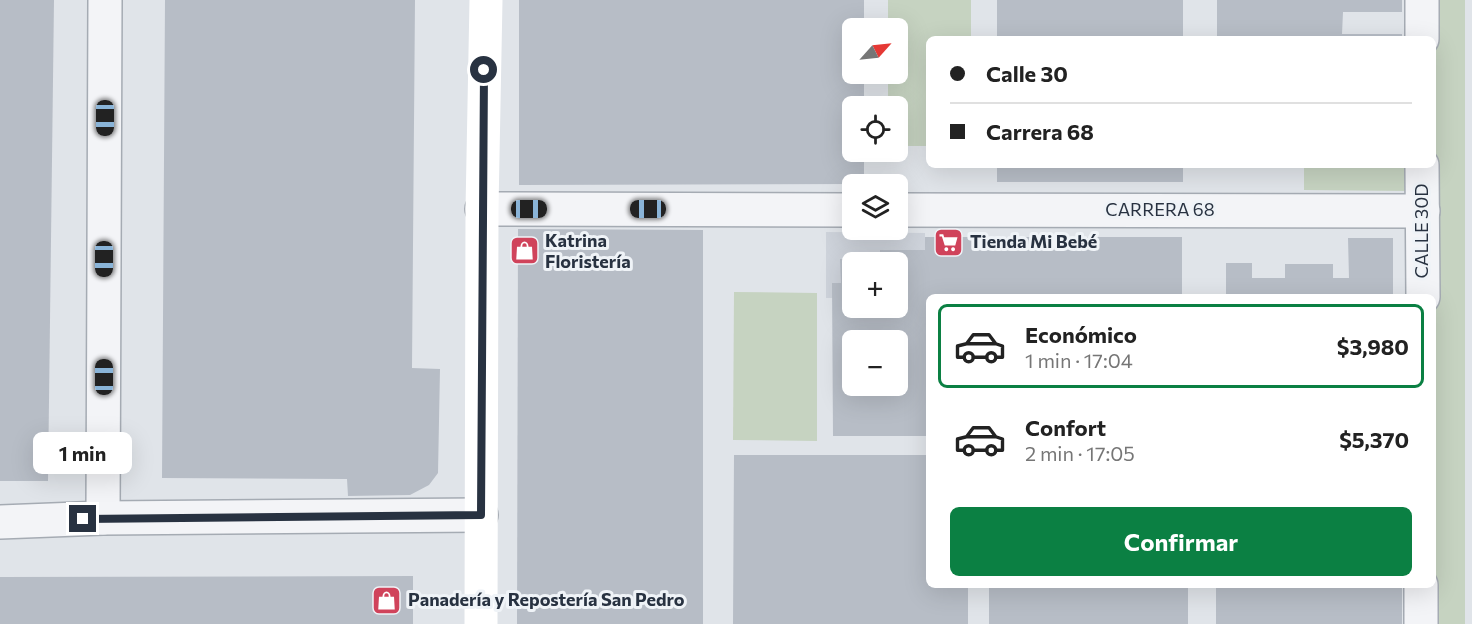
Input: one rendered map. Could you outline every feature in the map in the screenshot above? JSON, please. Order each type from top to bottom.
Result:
[{"type":"street","points":[[103,519],[105,0]]},
{"type":"street","points":[[481,624],[482,209],[486,0]]},
{"type":"street","points":[[1422,0],[1422,36]]},
{"type":"street","name":"CALLE 30D","points":[[1422,168],[1423,294]]},
{"type":"street","points":[[482,209],[842,210]]},
{"type":"street","name":"CARRERA 68","points":[[908,210],[1423,212]]},
{"type":"street","points":[[0,522],[481,515]]},
{"type":"street","points":[[1421,624],[1422,588]]},
{"type":"shaded area","points":[[826,232],[842,232],[842,240],[908,240],[908,233],[925,233],[925,299],[908,277],[908,252],[842,252],[842,298],[826,298]]},
{"type":"green space","points":[[888,0],[971,0],[971,36],[926,36],[926,146],[908,146],[908,96],[888,96],[888,84],[908,84],[908,18],[888,18]]},
{"type":"green space","points":[[1436,0],[1465,0],[1465,624],[1432,624],[1432,588],[1436,588]]},
{"type":"green space","points":[[1304,168],[1407,168],[1407,191],[1304,190]]},
{"type":"green space","points":[[734,292],[817,293],[817,441],[733,440]]},
{"type":"building","points":[[0,0],[54,0],[48,481],[0,481]]},
{"type":"building","points":[[165,0],[415,0],[412,368],[440,369],[438,473],[429,485],[410,495],[348,496],[347,479],[162,478]]},
{"type":"building","points":[[519,0],[864,0],[864,18],[842,18],[842,84],[864,84],[864,96],[842,96],[842,162],[864,162],[864,174],[842,174],[842,184],[519,185]]},
{"type":"building","points":[[997,0],[1183,0],[1183,36],[997,36]]},
{"type":"building","points":[[1217,0],[1402,0],[1402,12],[1343,12],[1342,34],[1402,34],[1402,36],[1217,36]]},
{"type":"building","points":[[997,168],[1183,168],[1183,182],[997,182]]},
{"type":"building","points":[[518,229],[703,230],[703,624],[517,624]]},
{"type":"building","points":[[925,237],[1182,237],[1182,294],[926,294],[926,436],[833,436],[832,283],[841,283],[840,259],[842,259],[842,318],[908,318],[908,252],[880,252],[880,250],[925,250]]},
{"type":"building","points":[[1348,238],[1393,238],[1393,294],[1226,294],[1226,263],[1252,263],[1252,278],[1285,278],[1285,264],[1333,264],[1333,278],[1349,278]]},
{"type":"building","points":[[734,455],[926,455],[926,588],[968,588],[968,624],[733,624]]},
{"type":"building","points":[[413,576],[413,624],[0,624],[0,577]]},
{"type":"building","points":[[989,588],[1188,588],[1188,624],[989,624]]},
{"type":"building","points":[[1216,588],[1402,588],[1402,624],[1216,624]]},
{"type":"place","name":"Tienda Mi Bebé","points":[[949,242]]},
{"type":"place","name":"Katrina Floristería","points":[[524,251]]},
{"type":"place","name":"Panadería y Repostería San Pedro","points":[[387,600]]},
{"type":"route","points":[[83,519],[481,515],[484,70]]}]
